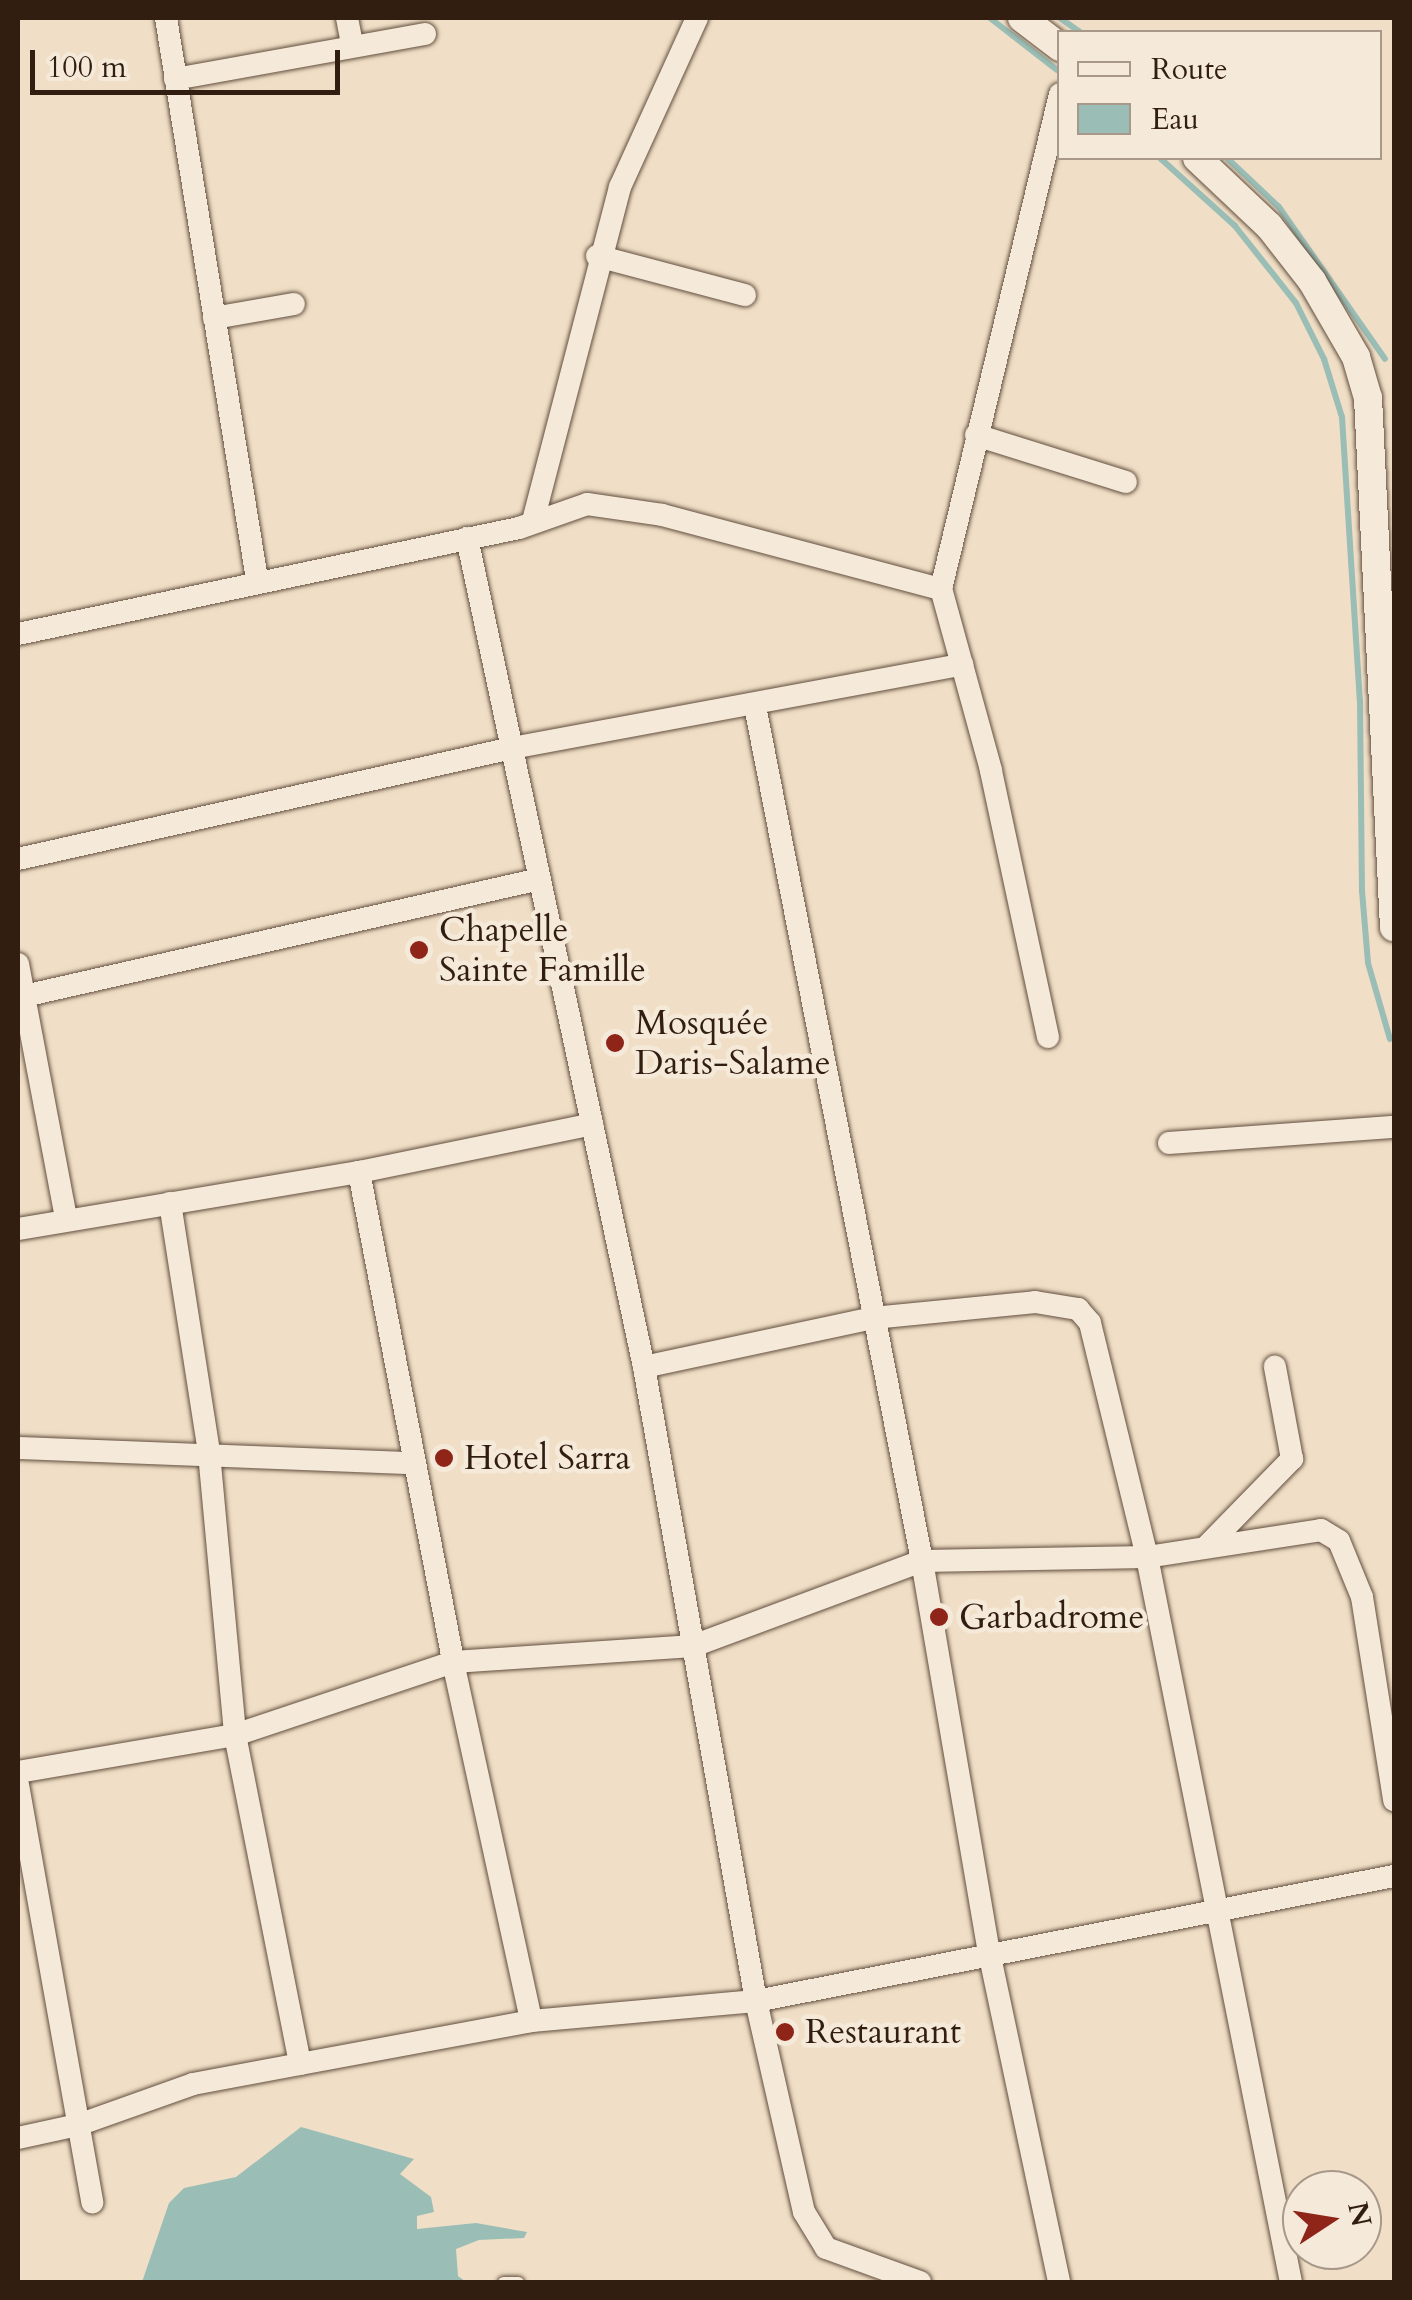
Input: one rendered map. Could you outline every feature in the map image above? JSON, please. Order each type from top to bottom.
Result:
[{"type":"street","points":[[166,18],[257,579]]},
{"type":"street","points":[[347,18],[352,44]]},
{"type":"street","points":[[534,522],[597,256],[620,187],[697,18]]},
{"type":"street","points":[[1022,18],[1057,44]]},
{"type":"street","points":[[175,78],[424,34]]},
{"type":"street","points":[[1048,1037],[941,590],[1057,106]]},
{"type":"street","points":[[1199,160],[1269,226],[1312,281],[1356,357],[1368,398],[1394,927]]},
{"type":"street","points":[[597,256],[745,295]]},
{"type":"street","points":[[214,318],[294,304]]},
{"type":"street","points":[[976,435],[1126,482]]},
{"type":"street","points":[[18,634],[257,579],[467,538],[534,522],[568,508],[607,504],[941,590]]},
{"type":"street","points":[[467,538],[644,1367],[756,2001],[813,2231],[826,2248],[857,2263],[920,2282]]},
{"type":"street","points":[[18,855],[512,748],[962,665]]},
{"type":"street","points":[[755,706],[922,1561],[988,1952],[1059,2282]]},
{"type":"street","points":[[24,996],[540,880]]},
{"type":"street","points":[[18,964],[66,1219]]},
{"type":"street","points":[[18,1229],[360,1172],[592,1124]]},
{"type":"street","points":[[1169,1144],[1394,1127]]},
{"type":"street","points":[[360,1172],[453,1662],[531,2020]]},
{"type":"street","points":[[170,1203],[209,1454],[235,1736],[300,2064]]},
{"type":"street","points":[[644,1367],[873,1318],[1036,1302],[1078,1308],[1090,1323],[1147,1557],[1291,2282]]},
{"type":"street","points":[[1206,1546],[1292,1459],[1275,1368]]},
{"type":"street","points":[[18,1448],[415,1463]]},
{"type":"street","points":[[18,1772],[235,1736],[453,1662],[693,1646],[922,1561],[1147,1557],[1321,1530],[1339,1542],[1362,1597],[1394,1800]]},
{"type":"street","points":[[18,1785],[92,2202]]},
{"type":"street","points":[[18,2138],[78,2125],[193,2084],[531,2020],[756,2001],[988,1952],[1394,1876]]},
{"type":"lane","points":[[503,2282],[518,2282]]},
{"type":"water","points":[[301,2127],[414,2159],[400,2174],[431,2197],[434,2212],[417,2216],[417,2229],[476,2223],[527,2232],[524,2238],[479,2240],[456,2249],[458,2276],[466,2282],[142,2282],[169,2203],[184,2188],[236,2177]]},
{"type":"waterway","points":[[990,18],[1057,70]]},
{"type":"waterway","points":[[1060,18],[1077,30]]},
{"type":"waterway","points":[[1162,160],[1235,226],[1296,303],[1324,359],[1342,417],[1360,701],[1362,891],[1368,963],[1390,1039]]},
{"type":"waterway","points":[[1229,160],[1279,207],[1385,359]]},
{"type":"place","name":"Chapelle Sainte Famille","points":[[419,950]]},
{"type":"place","name":"Mosquée Daris-Salame","points":[[615,1043]]},
{"type":"place","name":"Hotel Sarra","points":[[444,1458]]},
{"type":"place","name":"Garbadrome","points":[[939,1617]]},
{"type":"place","name":"Restaurant","points":[[785,2032]]}]
